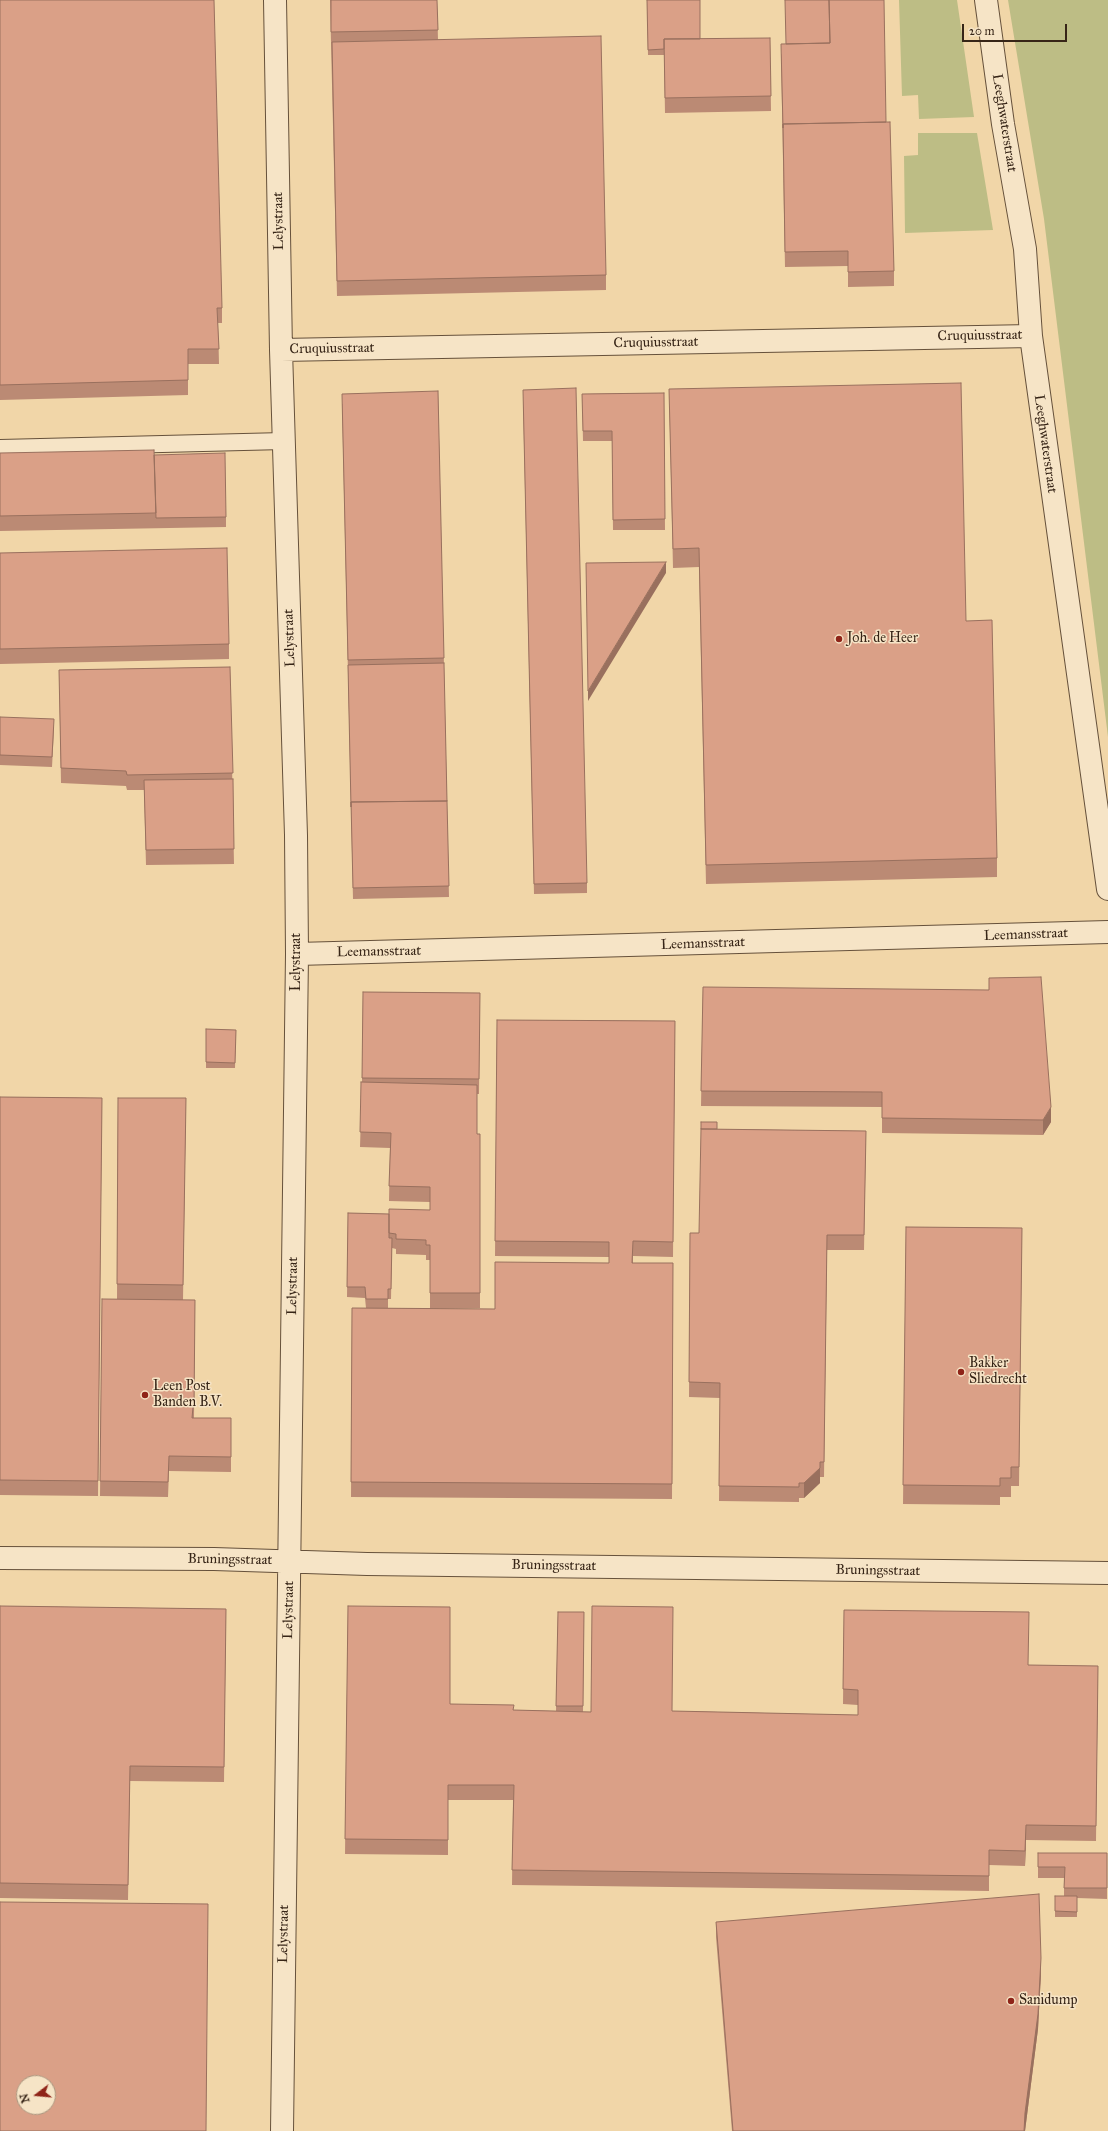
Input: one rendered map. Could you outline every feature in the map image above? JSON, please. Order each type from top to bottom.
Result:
[{"type":"street","name":"Lelystraat","points":[[275,0],[281,350],[296,823],[297,954],[282,2131]]},
{"type":"street","name":"Leeghwaterstraat","points":[[986,0],[1003,124],[1025,249],[1030,336],[1108,888]]},
{"type":"street","name":"Cruquiusstraat","points":[[281,350],[1030,336]]},
{"type":"street","name":"Leemansstraat","points":[[297,954],[1108,932]]},
{"type":"street","name":"Bruningsstraat","points":[[0,1558],[290,1561],[862,1571],[1108,1572]]},
{"type":"lane","points":[[0,448],[284,441]]},
{"type":"green space","points":[[899,0],[957,0],[974,117],[919,119],[918,95],[902,96]]},
{"type":"green space","points":[[1008,0],[1108,0],[1108,737],[1044,219]]},
{"type":"green space","points":[[918,133],[977,133],[993,230],[905,233],[904,156],[918,155]]},
{"type":"building","points":[[0,0],[214,0],[222,308],[217,308],[219,349],[188,349],[188,380],[0,385]]},
{"type":"building","points":[[331,0],[437,0],[438,30],[331,32]]},
{"type":"building","points":[[647,0],[700,0],[700,39],[664,39],[664,49],[648,50]]},
{"type":"building","points":[[785,0],[829,0],[830,43],[786,44]]},
{"type":"building","points":[[829,0],[884,0],[886,122],[783,124],[783,128],[781,44],[830,43]]},
{"type":"building","points":[[601,36],[606,275],[337,281],[332,42]]},
{"type":"building","points":[[770,38],[771,96],[665,98],[664,39]]},
{"type":"building","points":[[890,122],[894,271],[848,272],[848,251],[785,252],[783,124]]},
{"type":"building","points":[[961,383],[966,621],[992,620],[997,858],[706,865],[699,548],[673,549],[669,389]]},
{"type":"building","points":[[576,388],[587,883],[534,884],[523,390]]},
{"type":"building","points":[[438,391],[444,658],[348,660],[342,394]]},
{"type":"building","points":[[664,393],[665,519],[613,520],[612,431],[583,431],[582,394]]},
{"type":"building","points":[[154,450],[156,513],[0,516],[0,453]]},
{"type":"building","points":[[225,453],[226,517],[156,518],[154,455]]},
{"type":"building","points":[[227,548],[229,644],[0,649],[0,553]]},
{"type":"building","points":[[666,562],[588,691],[586,563]]},
{"type":"building","points":[[444,663],[447,801],[351,802],[351,807],[348,665]]},
{"type":"building","points":[[230,667],[233,773],[127,775],[126,771],[61,768],[59,670]]},
{"type":"building","points":[[0,717],[54,719],[52,757],[0,755]]},
{"type":"building","points":[[233,779],[234,849],[146,850],[144,780]]},
{"type":"building","points":[[447,801],[449,886],[353,888],[351,802]]},
{"type":"building","points":[[1041,977],[1051,1107],[1043,1120],[882,1118],[882,1092],[701,1091],[703,987],[989,990],[989,978]]},
{"type":"building","points":[[363,992],[480,993],[479,1079],[362,1078]]},
{"type":"building","points":[[497,1020],[675,1021],[673,1242],[633,1241],[632,1263],[673,1263],[672,1484],[351,1482],[352,1308],[495,1309],[495,1262],[609,1263],[609,1242],[495,1241]]},
{"type":"building","points":[[206,1029],[236,1030],[235,1063],[206,1062]]},
{"type":"building","points":[[361,1082],[477,1085],[477,1134],[480,1134],[480,1293],[430,1293],[430,1245],[426,1245],[426,1240],[396,1239],[396,1234],[389,1233],[389,1209],[430,1210],[430,1187],[389,1186],[391,1133],[360,1132]]},
{"type":"building","points":[[0,1097],[102,1098],[98,1481],[0,1480]]},
{"type":"building","points":[[118,1098],[186,1098],[183,1285],[117,1284]]},
{"type":"building","points":[[701,1122],[717,1122],[717,1129],[701,1129]]},
{"type":"building","points":[[701,1129],[866,1131],[864,1235],[827,1235],[824,1462],[820,1462],[820,1468],[804,1483],[799,1483],[799,1487],[719,1486],[720,1383],[689,1382],[690,1233],[699,1233]]},
{"type":"building","points":[[348,1213],[389,1214],[389,1238],[392,1238],[391,1289],[388,1289],[388,1299],[366,1299],[365,1287],[347,1287]]},
{"type":"building","points":[[906,1227],[1022,1228],[1019,1467],[1011,1467],[1011,1478],[1000,1478],[1000,1486],[903,1485]]},
{"type":"building","points":[[102,1299],[195,1300],[194,1407],[192,1418],[231,1418],[231,1457],[169,1456],[168,1482],[100,1481]]},
{"type":"building","points":[[0,1606],[226,1609],[224,1767],[130,1766],[128,1885],[0,1883]]},
{"type":"building","points":[[348,1606],[450,1607],[450,1704],[514,1705],[513,1710],[591,1712],[592,1606],[673,1607],[672,1711],[858,1715],[858,1690],[843,1689],[844,1610],[1029,1612],[1028,1665],[1098,1666],[1096,1826],[1026,1825],[1025,1851],[989,1850],[989,1876],[512,1870],[514,1785],[448,1785],[448,1840],[345,1839]]},
{"type":"building","points":[[558,1612],[584,1612],[583,1706],[556,1706]]},
{"type":"building","points":[[1038,1853],[1107,1853],[1107,1888],[1064,1888],[1065,1867],[1038,1867]]},
{"type":"building","points":[[1039,1894],[1041,1958],[1038,2014],[1024,2131],[733,2131],[716,1922]]},
{"type":"building","points":[[1055,1896],[1077,1896],[1077,1912],[1055,1911]]},
{"type":"building","points":[[0,1902],[208,1904],[206,2131],[0,2131]]},
{"type":"place","name":"Joh. de Heer","points":[[839,639]]},
{"type":"place","name":"Bakker Sliedrecht","points":[[961,1372]]},
{"type":"place","name":"Leen Post Banden B.V.","points":[[145,1395]]},
{"type":"place","name":"Sanidump","points":[[1011,2001]]}]
